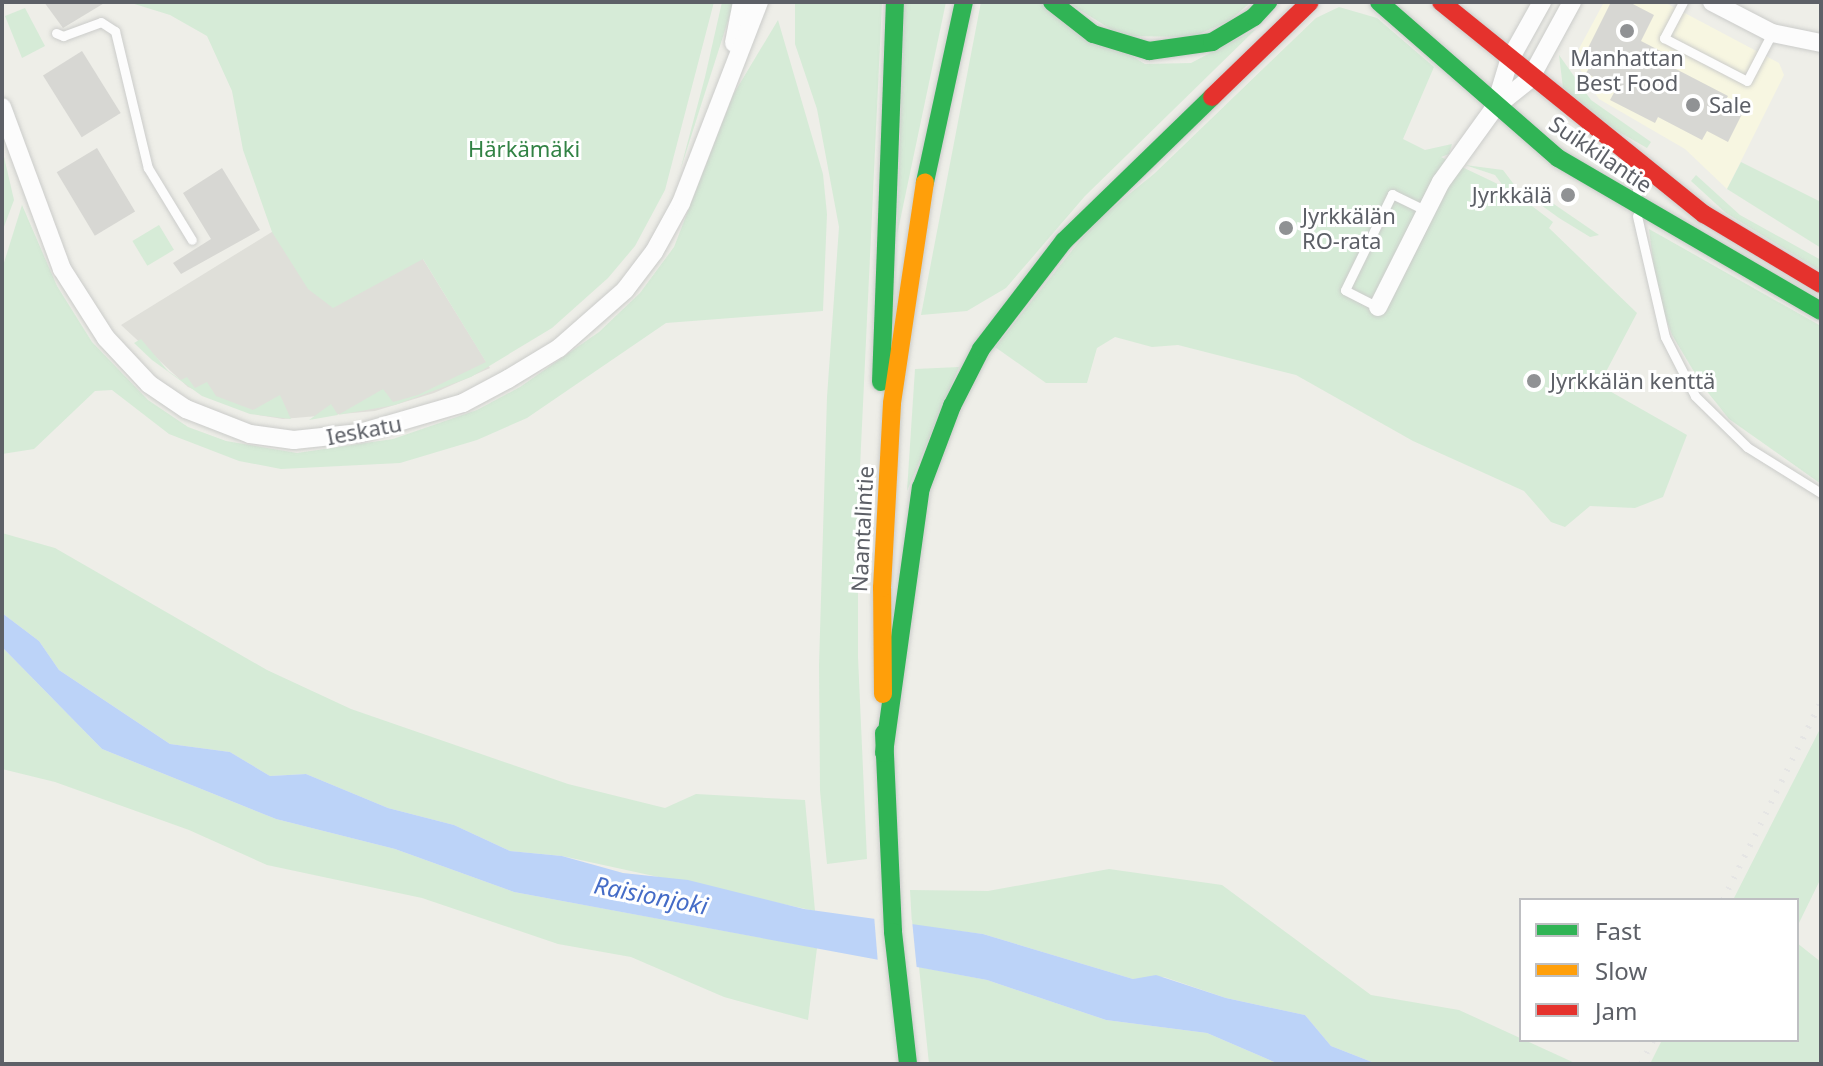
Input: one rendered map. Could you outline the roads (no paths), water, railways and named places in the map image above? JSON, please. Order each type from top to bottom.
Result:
[{"type":"main road","points":[[884,529],[880,342],[895,2]]},
{"type":"main road","name":"Naantalintie","points":[[908,1064],[888,854],[884,753],[884,529],[905,297],[929,154],[964,2]]},
{"type":"main road","points":[[1052,2],[1093,34],[1149,51],[1212,42],[1254,17],[1268,2]]},
{"type":"main road","points":[[884,753],[921,488],[952,406],[981,349],[1028,280],[1064,241],[1310,2]]},
{"type":"main road","name":"Suikkilantie","points":[[1379,2],[1495,107],[1558,158],[1636,208],[1821,311]]},
{"type":"main road","name":"Suikkilantie","points":[[1441,2],[1530,79],[1639,165],[1726,228],[1821,284]]},
{"type":"street","name":"Ieskatu","points":[[729,70],[742,2]]},
{"type":"street","name":"Ieskatu","points":[[2,107],[46,239],[85,309],[132,368],[168,399],[210,421],[275,439],[314,440],[397,424],[463,403],[559,348],[597,317],[641,270],[671,224],[729,70],[759,2]]},
{"type":"street","points":[[1495,107],[1509,61],[1542,2]]},
{"type":"street","points":[[1378,307],[1425,210],[1495,107],[1530,79],[1572,2]]},
{"type":"street","points":[[1712,2],[1772,33],[1821,43]]},
{"type":"lane","points":[[1683,2],[1664,38],[1747,81],[1772,33]]},
{"type":"lane","points":[[56,33],[63,36],[101,22],[115,31],[148,168],[192,240]]},
{"type":"lane","points":[[1639,165],[1636,208],[1654,302],[1665,337],[1695,396],[1747,447],[1821,493]]},
{"type":"lane","points":[[1378,307],[1345,290],[1392,194],[1425,210]]},
{"type":"water","name":"Raisionjoki","points":[[2,613],[39,641],[59,670],[170,744],[230,752],[270,776],[306,774],[388,808],[454,825],[510,851],[562,856],[623,873],[688,880],[804,909],[983,934],[1133,979],[1156,975],[1226,998],[1305,1015],[1331,1046],[1377,1064],[1279,1064],[1207,1033],[1106,1020],[987,980],[514,892],[395,849],[276,819],[102,749],[2,647]]},
{"type":"railway","points":[[1724,898],[1821,702]]},
{"type":"railway","points":[[1641,1064],[1652,1042]]},
{"type":"place","name":"Manhattan Best Food","points":[[1627,31]]},
{"type":"place","name":"Sale","points":[[1693,105]]},
{"type":"place","name":"Jyrkkälä","points":[[1568,195]]},
{"type":"place","name":"Jyrkkälän RO-rata","points":[[1286,228]]},
{"type":"place","name":"Jyrkkälän kenttä","points":[[1534,381]]},
{"type":"park label","name":"Härkämäki","points":[[524,149]]}]
